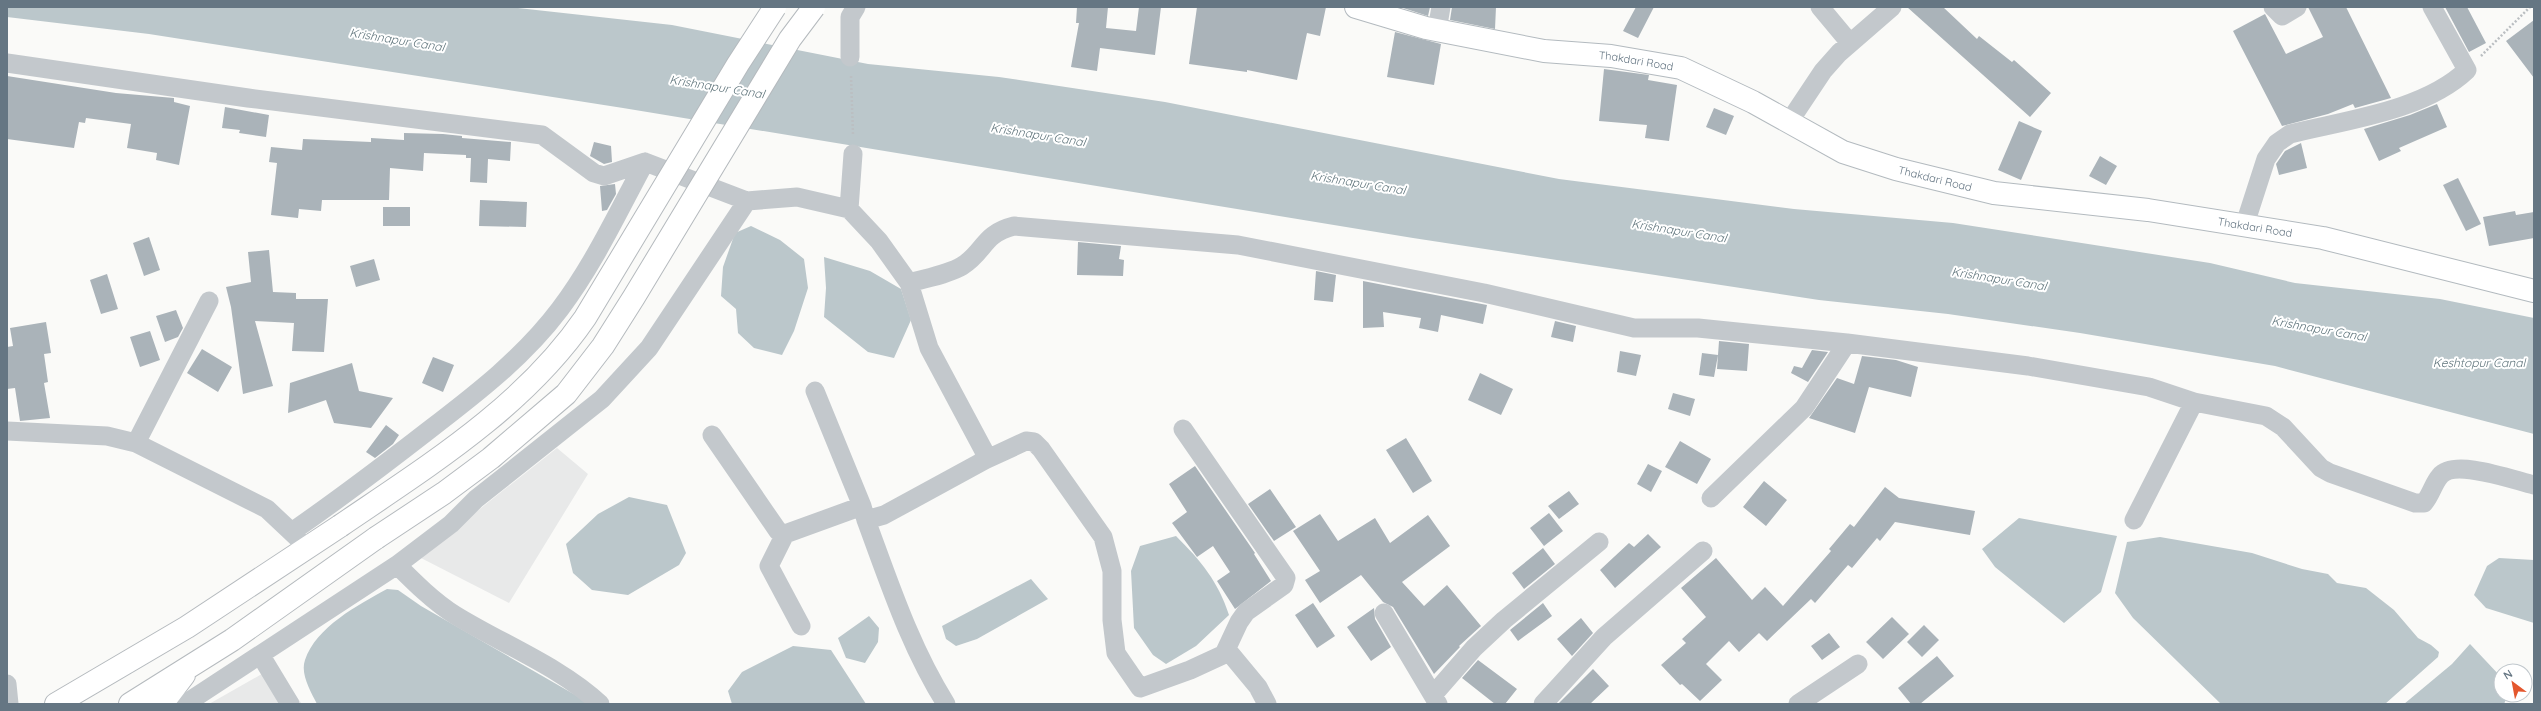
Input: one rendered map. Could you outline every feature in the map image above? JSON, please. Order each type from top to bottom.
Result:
[{"type":"main road","points":[[56,704],[187,627],[340,526],[423,470],[513,399],[567,345],[585,318],[738,64],[775,7]]},
{"type":"main road","points":[[130,704],[232,640],[376,538],[444,493],[491,458],[566,394],[603,346],[790,39],[814,7]]},
{"type":"main road","name":"Thakdari Road","points":[[1356,7],[1437,30],[1544,51],[1611,56],[1682,68],[1753,102],[1843,152],[1896,169],[1994,193],[2148,210],[2245,224],[2323,238],[2534,291]]},
{"type":"main road","points":[[162,704],[192,664]]},
{"type":"street","points":[[850,57],[850,17],[856,7]]},
{"type":"street","points":[[1437,30],[1441,7]]},
{"type":"street","points":[[1820,7],[1850,43]]},
{"type":"street","points":[[1789,122],[1822,71],[1850,43],[1892,7]]},
{"type":"street","points":[[2273,7],[2282,16],[2297,7]]},
{"type":"street","points":[[2245,224],[2266,158],[2277,143],[2290,134],[2405,105],[2436,92],[2467,70],[2432,7]]},
{"type":"street","points":[[7,63],[256,99],[542,135],[594,173],[604,176],[645,162],[747,201],[797,197],[849,209],[879,241],[909,283],[929,348],[984,451],[985,460]]},
{"type":"street","points":[[849,209],[853,154]]},
{"type":"street","points":[[292,531],[356,487],[488,385],[541,332],[560,309],[587,269],[645,162]]},
{"type":"street","points":[[185,704],[261,656],[397,565],[451,524],[476,499],[602,399],[649,348],[747,201]]},
{"type":"street","points":[[909,283],[963,266],[987,239],[1000,229],[1014,226],[1238,245],[1484,293],[1634,328],[1698,328],[1847,343],[2028,366],[2148,387],[2194,402],[2266,416],[2283,427],[2313,459],[2330,473],[2415,503],[2424,503],[2440,476],[2450,468],[2463,468],[2534,484]]},
{"type":"street","points":[[136,443],[209,301]]},
{"type":"street","points":[[1711,498],[1804,408],[1847,343]]},
{"type":"street","points":[[815,391],[919,654],[930,679],[946,704]]},
{"type":"street","points":[[2134,520],[2194,402]]},
{"type":"street","points":[[1183,429],[1286,578],[1284,585],[1246,612],[1224,654]]},
{"type":"street","points":[[7,431],[108,436],[136,443],[268,509],[292,531],[307,548]]},
{"type":"street","points":[[712,435],[778,531],[786,534],[864,513],[884,515],[985,460],[1026,441],[1034,442],[1041,449],[1103,537],[1112,571],[1112,620],[1116,653],[1140,688],[1162,681],[1229,652],[1258,687],[1267,704]]},
{"type":"street","points":[[786,534],[769,566],[801,626]]},
{"type":"street","points":[[1384,613],[1436,699],[1474,648],[1499,625],[1599,542]]},
{"type":"street","points":[[1543,704],[1604,638],[1703,551]]},
{"type":"street","points":[[397,565],[445,608],[534,659],[586,692],[600,704]]},
{"type":"street","points":[[261,656],[290,704]]},
{"type":"street","points":[[1798,704],[1858,664]]},
{"type":"street","points":[[7,684],[9,704]]},
{"type":"path","points":[[2467,70],[2530,7]]},
{"type":"path","points":[[850,57],[853,154]]},
{"type":"shaded area","points":[[557,448],[588,474],[509,603],[419,557]]},
{"type":"shaded area","points":[[274,667],[302,704],[209,704]]},
{"type":"water","name":"Keshtopur Canal","points":[[7,7],[509,7],[672,25],[868,64],[999,77],[1165,102],[1559,179],[1794,209],[1953,223],[2210,263],[2295,283],[2440,299],[2534,318],[2534,434],[2275,366],[2080,333],[1948,314],[1819,300],[1413,238],[623,108],[149,34],[7,17]]},
{"type":"water","points":[[751,226],[780,240],[804,259],[808,288],[794,331],[782,355],[754,348],[738,333],[736,309],[721,296],[723,267],[735,233]]},
{"type":"water","points":[[824,257],[870,271],[901,289],[911,320],[894,358],[868,352],[824,317],[826,288]]},
{"type":"water","points":[[629,497],[667,505],[686,553],[679,565],[628,595],[592,590],[573,573],[566,544],[598,514]]},
{"type":"water","points":[[2019,518],[2117,536],[2101,592],[2064,623],[1995,567],[1982,549]]},
{"type":"water","points":[[1176,536],[1208,572],[1220,592],[1229,615],[1196,646],[1166,664],[1153,655],[1134,628],[1131,571],[1140,546]]},
{"type":"water","points":[[2160,537],[2252,553],[2302,569],[2328,574],[2337,583],[2366,588],[2394,610],[2418,638],[2431,645],[2439,652],[2438,657],[2385,704],[2221,704],[2133,618],[2115,593],[2127,542]]},
{"type":"water","points":[[2499,558],[2534,560],[2534,623],[2486,608],[2474,595],[2487,566]]},
{"type":"water","points":[[1031,579],[1048,599],[977,639],[956,646],[946,639],[942,626]]},
{"type":"water","points":[[387,589],[398,590],[421,606],[591,704],[317,704],[307,683],[304,671],[305,660],[310,648],[318,637],[339,618]]},
{"type":"water","points":[[869,616],[879,628],[878,642],[865,663],[846,658],[838,638]]},
{"type":"water","points":[[2470,644],[2493,668],[2493,703],[2504,704],[2404,704],[2452,664]]},
{"type":"water","points":[[793,646],[831,650],[866,704],[732,704],[728,691],[742,672]]},
{"type":"building","points":[[1077,7],[1108,7],[1106,28],[1136,31],[1139,7],[1161,7],[1155,55],[1100,48],[1097,71],[1071,67],[1079,23],[1076,23]]},
{"type":"building","points":[[1197,7],[1326,7],[1320,36],[1307,33],[1297,80],[1247,70],[1247,72],[1189,64]]},
{"type":"building","points":[[1400,7],[1430,7],[1428,16]]},
{"type":"building","points":[[1452,7],[1496,7],[1495,29],[1450,20]]},
{"type":"building","points":[[1636,7],[1654,7],[1638,38],[1623,31]]},
{"type":"building","points":[[1907,7],[1943,7],[1977,39],[1979,36],[2012,62],[2014,60],[2051,93],[2030,117]]},
{"type":"building","points":[[2308,7],[2346,7],[2391,98],[2355,108],[2353,104],[2328,114],[2282,126],[2233,31],[2265,14],[2286,54],[2323,37]]},
{"type":"building","points":[[2445,7],[2467,7],[2486,43],[2469,52]]},
{"type":"building","points":[[2534,20],[2534,78],[2506,41]]},
{"type":"building","points":[[1395,32],[1441,44],[1434,85],[1387,77]]},
{"type":"building","points":[[1604,69],[1649,75],[1648,80],[1677,85],[1669,141],[1645,138],[1647,125],[1599,121]]},
{"type":"building","points":[[7,76],[116,93],[174,98],[174,102],[190,106],[179,165],[156,160],[157,153],[127,148],[131,124],[86,118],[85,123],[79,122],[74,148],[7,139]]},
{"type":"building","points":[[2437,104],[2447,127],[2399,148],[2401,151],[2379,161],[2364,129],[2410,115]]},
{"type":"building","points":[[225,107],[269,115],[266,137],[239,133],[240,130],[222,128]]},
{"type":"building","points":[[1714,108],[1734,116],[1726,135],[1706,127]]},
{"type":"building","points":[[2019,121],[2042,131],[2021,180],[1998,170]]},
{"type":"building","points":[[404,133],[443,134],[462,136],[462,138],[511,142],[510,161],[488,159],[487,183],[470,182],[471,158],[466,158],[466,155],[424,153],[423,171],[390,168],[389,200],[322,200],[321,211],[299,209],[298,218],[271,215],[277,163],[269,162],[271,147],[302,150],[303,139],[371,142],[371,138],[404,140]]},
{"type":"building","points":[[594,142],[611,146],[612,162],[604,164],[590,156]]},
{"type":"building","points":[[2301,143],[2307,168],[2279,175],[2276,164],[2285,151]]},
{"type":"building","points":[[2100,156],[2117,166],[2106,185],[2089,176]]},
{"type":"building","points":[[2458,178],[2481,224],[2466,231],[2443,185]]},
{"type":"building","points":[[615,184],[616,194],[607,210],[602,211],[600,186]]},
{"type":"building","points":[[480,200],[527,202],[526,227],[479,226]]},
{"type":"building","points":[[383,207],[410,207],[410,226],[383,226]]},
{"type":"building","points":[[2515,211],[2516,215],[2534,212],[2534,238],[2489,246],[2483,217]]},
{"type":"building","points":[[149,237],[160,270],[144,276],[133,243]]},
{"type":"building","points":[[1078,242],[1121,246],[1119,259],[1124,260],[1123,276],[1077,275]]},
{"type":"building","points":[[269,250],[273,292],[296,293],[296,299],[328,299],[324,352],[292,351],[294,323],[255,321],[273,386],[243,394],[231,307],[226,287],[251,282],[248,252]]},
{"type":"building","points":[[374,259],[380,280],[356,287],[350,266]]},
{"type":"building","points":[[1316,271],[1336,275],[1333,302],[1314,300]]},
{"type":"building","points":[[107,274],[118,309],[101,314],[90,280]]},
{"type":"building","points":[[1363,281],[1487,305],[1483,324],[1441,315],[1438,332],[1419,328],[1421,318],[1383,312],[1384,327],[1363,328]]},
{"type":"building","points":[[176,310],[183,328],[178,337],[165,342],[156,316]]},
{"type":"building","points":[[1555,321],[1576,326],[1573,342],[1551,337]]},
{"type":"building","points":[[46,322],[51,353],[44,354],[48,382],[44,383],[50,418],[20,421],[15,388],[7,389],[7,347],[13,346],[10,328]]},
{"type":"building","points":[[150,331],[160,360],[140,367],[130,337]]},
{"type":"building","points":[[1719,341],[1749,344],[1747,371],[1717,369]]},
{"type":"building","points":[[202,349],[232,367],[218,392],[187,373]]},
{"type":"building","points":[[1812,350],[1828,352],[1808,382],[1791,373],[1794,366],[1802,368]]},
{"type":"building","points":[[1620,351],[1641,355],[1636,376],[1617,372]]},
{"type":"building","points":[[1702,353],[1718,355],[1714,377],[1699,375]]},
{"type":"building","points":[[1862,356],[1896,360],[1918,367],[1911,397],[1869,387],[1855,433],[1809,418],[1837,378],[1854,384]]},
{"type":"building","points":[[433,357],[454,365],[443,392],[422,383]]},
{"type":"building","points":[[352,363],[359,391],[393,398],[371,428],[334,423],[326,400],[288,413],[290,383]]},
{"type":"building","points":[[1480,373],[1513,389],[1501,415],[1468,400]]},
{"type":"building","points":[[1673,393],[1695,399],[1690,416],[1668,409]]},
{"type":"building","points":[[386,425],[399,435],[393,444],[375,458],[366,452]]},
{"type":"building","points":[[1406,438],[1432,481],[1413,493],[1386,450]]},
{"type":"building","points":[[1680,441],[1711,459],[1697,484],[1665,467]]},
{"type":"building","points":[[1648,464],[1662,471],[1651,492],[1637,484]]},
{"type":"building","points":[[1195,466],[1255,553],[1254,554],[1271,581],[1235,609],[1217,581],[1230,572],[1213,546],[1197,557],[1172,523],[1187,512],[1169,484]]},
{"type":"building","points":[[1764,481],[1787,500],[1766,526],[1743,507]]},
{"type":"building","points":[[1885,487],[1899,498],[1975,511],[1970,535],[1895,522],[1880,541],[1877,538],[1852,568],[1848,565],[1815,603],[1811,599],[1767,641],[1759,633],[1739,652],[1729,641],[1706,664],[1722,680],[1700,701],[1682,684],[1680,685],[1661,665],[1686,643],[1682,639],[1706,617],[1681,588],[1716,558],[1752,600],[1765,587],[1783,606],[1831,551],[1829,549],[1850,524],[1854,527]]},
{"type":"building","points":[[1270,489],[1296,527],[1274,541],[1248,504]]},
{"type":"building","points":[[1569,491],[1579,504],[1559,519],[1548,506]]},
{"type":"building","points":[[1549,513],[1563,531],[1544,546],[1530,528]]},
{"type":"building","points":[[1320,514],[1338,541],[1375,518],[1390,543],[1428,515],[1450,546],[1402,582],[1424,606],[1447,585],[1481,626],[1459,646],[1460,647],[1434,674],[1393,607],[1383,602],[1361,575],[1320,603],[1305,580],[1320,571],[1293,531]]},
{"type":"building","points":[[1648,534],[1661,547],[1615,588],[1600,570],[1629,543],[1634,547]]},
{"type":"building","points":[[1543,548],[1555,564],[1524,589],[1512,573]]},
{"type":"building","points":[[1313,603],[1335,636],[1317,648],[1295,615]]},
{"type":"building","points":[[1543,603],[1552,616],[1518,641],[1510,630]]},
{"type":"building","points":[[1374,608],[1375,619],[1391,647],[1371,661],[1347,627]]},
{"type":"building","points":[[1892,617],[1909,634],[1883,659],[1866,642]]},
{"type":"building","points":[[1581,618],[1593,633],[1572,656],[1557,639]]},
{"type":"building","points":[[1924,625],[1939,640],[1922,657],[1907,642]]},
{"type":"building","points":[[1829,633],[1840,647],[1822,660],[1811,646]]},
{"type":"building","points":[[1937,656],[1954,676],[1920,704],[1911,704],[1898,688]]},
{"type":"building","points":[[1478,660],[1517,689],[1505,704],[1495,704],[1462,678]]},
{"type":"building","points":[[1593,669],[1609,686],[1590,704],[1558,704]]},
{"type":"water label","name":"Krishnapur Canal","points":[[397,40]]},
{"type":"water label","name":"Krishnapur Canal","points":[[717,87]]},
{"type":"water label","name":"Krishnapur Canal","points":[[1038,135]]},
{"type":"water label","name":"Krishnapur Canal","points":[[1358,183]]},
{"type":"water label","name":"Krishnapur Canal","points":[[1679,231]]},
{"type":"water label","name":"Krishnapur Canal","points":[[1999,279]]},
{"type":"water label","name":"Krishnapur Canal","points":[[2319,329]]}]
